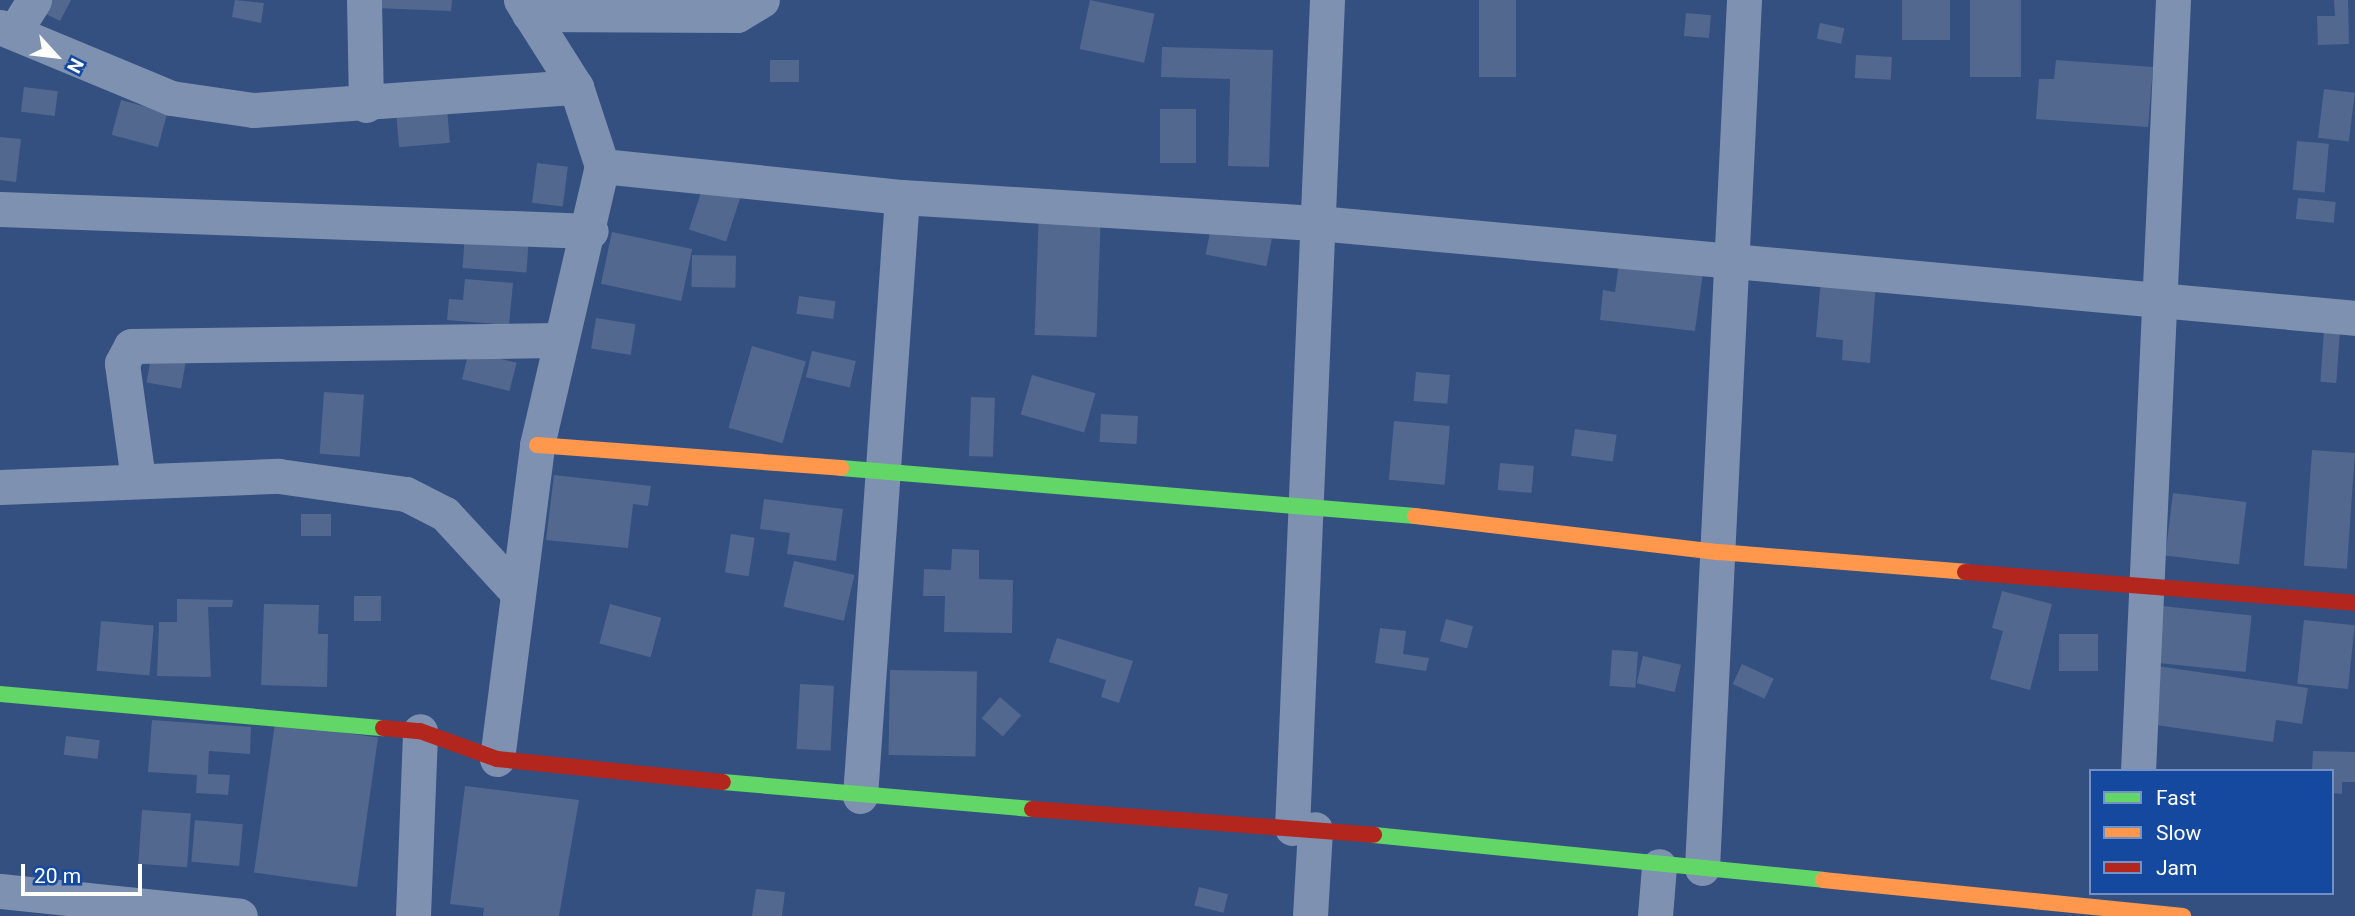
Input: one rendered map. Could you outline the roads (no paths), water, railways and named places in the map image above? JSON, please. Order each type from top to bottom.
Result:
[{"type":"street","points":[[363,0],[366,105]]},
{"type":"street","points":[[525,7],[639,7],[737,15],[762,0]]},
{"type":"street","points":[[1310,916],[1303,829],[1308,503],[1327,0]]},
{"type":"street","points":[[1702,867],[1744,0]]},
{"type":"street","points":[[2138,769],[2149,583],[2173,0],[2165,0]]},
{"type":"street","points":[[497,759],[537,445],[559,340],[591,231],[602,166],[576,87],[525,7]]},
{"type":"street","points":[[17,19],[172,98],[253,110],[366,105],[576,87]]},
{"type":"street","points":[[602,166],[902,197],[1318,223],[1731,260],[2159,303],[2355,318]]},
{"type":"street","points":[[860,796],[879,471],[902,197]]},
{"type":"street","points":[[0,209],[591,231]]},
{"type":"street","points":[[138,479],[122,363],[131,346],[559,340]]},
{"type":"street","points":[[537,445],[1308,503],[1719,552],[2149,583],[2355,603]]},
{"type":"street","points":[[0,486],[279,476],[406,494],[445,514],[517,592]]},
{"type":"street","points":[[0,694],[420,731],[497,759],[860,796],[1303,829],[1659,866],[1702,867],[2130,901],[2183,916]]},
{"type":"street","points":[[412,916],[420,731]]},
{"type":"street","points":[[1655,916],[1659,866]]},
{"type":"street","points":[[18,901],[240,916]]}]
